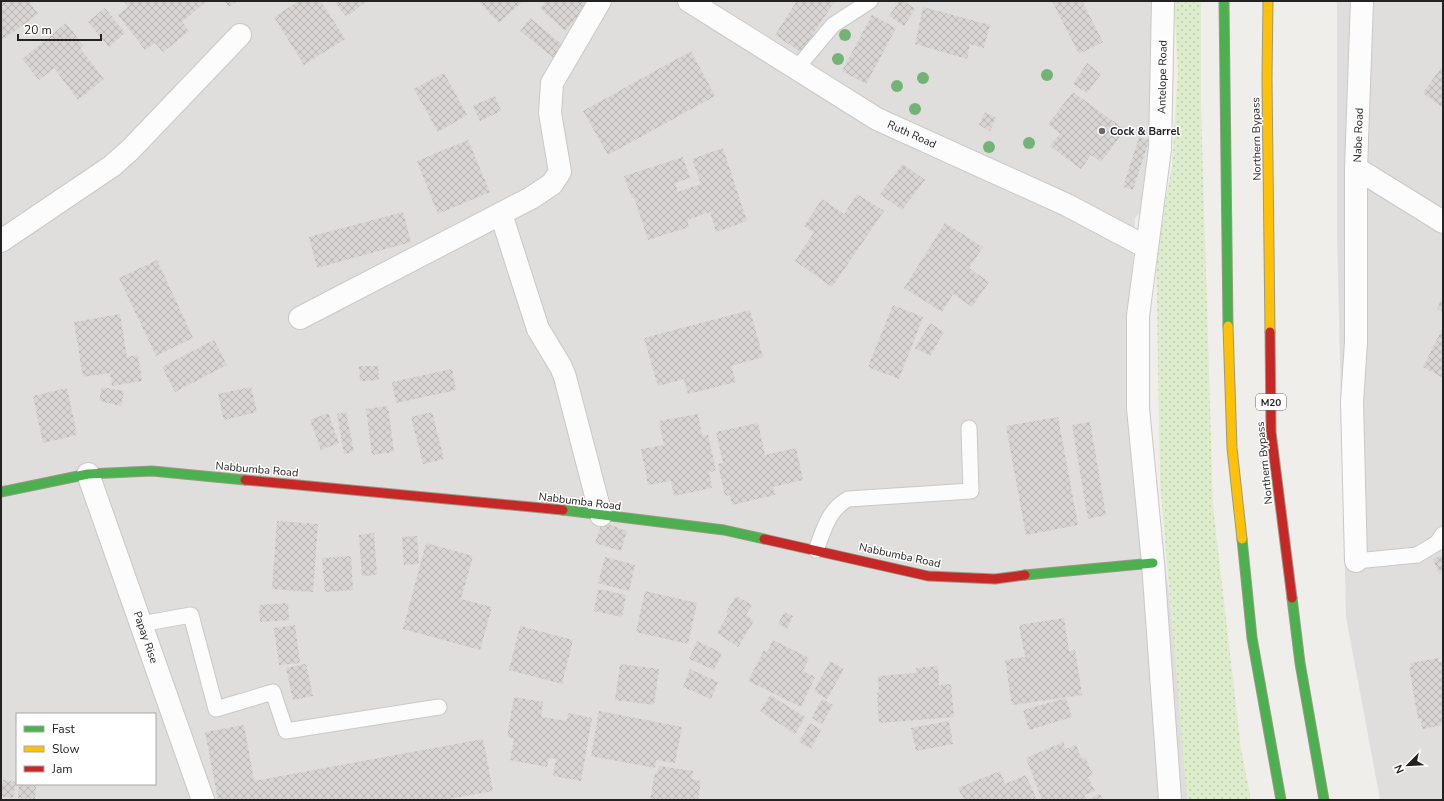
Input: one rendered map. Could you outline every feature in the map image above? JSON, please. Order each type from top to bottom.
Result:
[{"type":"main road","points":[[1224,1],[1226,241],[1232,448],[1252,638],[1281,800]]},
{"type":"main road","name":"Northern Bypass","points":[[1268,1],[1267,78],[1271,432],[1300,663],[1324,800]]},
{"type":"main road","name":"Nabbumba Road","points":[[1,492],[88,474],[152,471],[512,505],[724,530],[928,576],[995,579],[1070,570],[1153,563]]},
{"type":"street","points":[[300,318],[501,214],[552,184],[560,172],[550,113],[552,83],[600,1]]},
{"type":"street","name":"Ruth Road","points":[[689,1],[877,119],[1067,205],[1146,247]]},
{"type":"street","name":"Antelope Road","points":[[1163,1],[1160,149],[1138,316],[1138,408],[1153,563],[1170,800]]},
{"type":"street","name":"Nabe Road","points":[[1362,1],[1356,168],[1443,222]]},
{"type":"street","points":[[1,241],[112,166],[130,150],[240,35]]},
{"type":"street","points":[[1356,168],[1356,342],[1352,402],[1356,560]]},
{"type":"street","points":[[501,214],[538,329],[566,377],[601,515]]},
{"type":"street","name":"Papay Rise","points":[[88,474],[203,800]]},
{"type":"lane","points":[[796,69],[833,25],[870,1]]},
{"type":"lane","points":[[816,550],[831,512],[838,505],[848,499],[971,490],[969,428]]},
{"type":"lane","points":[[1356,560],[1418,555],[1437,543],[1443,534]]},
{"type":"lane","points":[[141,624],[191,615],[216,709],[273,692],[286,731],[439,707]]},
{"type":"shaded area","points":[[1,1],[1154,1],[1153,152],[1139,214],[1135,218],[1132,278],[1193,800],[1,800]]},
{"type":"shaded area","points":[[1337,1],[1443,1],[1443,800],[1380,800],[1346,617],[1337,234]]},
{"type":"green space","points":[[1174,1],[1201,1],[1201,107],[1213,506],[1241,749],[1251,800],[1187,800],[1160,481],[1156,247],[1172,167],[1178,71]]},
{"type":"building","points":[[1,1],[29,1],[38,14],[1,41]]},
{"type":"building","points":[[123,1],[207,1],[182,22],[189,31],[163,52],[155,43],[145,50],[118,15],[128,7]]},
{"type":"building","points":[[225,1],[238,1],[229,7]]},
{"type":"building","points":[[299,1],[321,1],[345,39],[304,65],[274,17]]},
{"type":"building","points":[[334,1],[367,1],[346,17]]},
{"type":"building","points":[[478,1],[523,1],[499,23]]},
{"type":"building","points":[[546,1],[591,1],[565,31],[540,8]]},
{"type":"building","points":[[797,1],[835,1],[801,52],[775,35]]},
{"type":"building","points":[[899,1],[904,1],[915,9],[904,26],[889,16]]},
{"type":"building","points":[[1052,1],[1082,1],[1103,42],[1079,54]]},
{"type":"building","points":[[923,7],[990,25],[984,48],[970,44],[967,59],[915,44]]},
{"type":"building","points":[[105,8],[125,33],[109,47],[88,22]]},
{"type":"building","points":[[872,15],[896,28],[866,84],[842,71]]},
{"type":"building","points":[[530,18],[565,47],[555,59],[520,31]]},
{"type":"building","points":[[66,23],[83,45],[80,48],[104,79],[78,100],[54,68],[39,80],[22,59]]},
{"type":"building","points":[[691,51],[715,96],[608,155],[583,111]]},
{"type":"building","points":[[1087,63],[1101,74],[1087,93],[1073,84]]},
{"type":"building","points":[[1443,65],[1443,108],[1423,93]]},
{"type":"building","points":[[444,73],[467,115],[438,132],[414,89]]},
{"type":"building","points":[[1073,92],[1125,130],[1101,162],[1091,155],[1081,169],[1050,146],[1060,134],[1048,124]]},
{"type":"building","points":[[495,96],[501,111],[480,121],[473,106]]},
{"type":"building","points":[[985,112],[996,118],[990,131],[979,125]]},
{"type":"building","points":[[1139,137],[1149,140],[1133,190],[1123,187]]},
{"type":"building","points":[[468,140],[490,192],[438,214],[417,161]]},
{"type":"building","points":[[723,148],[747,221],[716,232],[710,212],[687,220],[689,227],[648,240],[634,197],[632,198],[624,176],[683,157],[690,178],[675,183],[678,192],[701,184],[692,159]]},
{"type":"building","points":[[903,164],[925,180],[902,210],[880,194]]},
{"type":"building","points":[[857,194],[884,211],[832,287],[795,261],[814,232],[804,226],[822,199],[844,214]]},
{"type":"building","points":[[403,212],[411,242],[317,268],[309,237]]},
{"type":"building","points":[[945,223],[983,247],[969,268],[989,282],[972,307],[953,294],[942,312],[904,288]]},
{"type":"building","points":[[157,260],[193,338],[156,356],[119,278]]},
{"type":"building","points":[[1443,296],[1443,312],[1437,309]]},
{"type":"building","points":[[893,305],[923,317],[899,379],[868,367]]},
{"type":"building","points":[[750,310],[763,357],[731,366],[736,382],[688,394],[684,379],[658,386],[644,338]]},
{"type":"building","points":[[120,314],[127,357],[138,355],[142,381],[112,386],[110,373],[83,377],[74,322]]},
{"type":"building","points":[[930,323],[944,332],[930,356],[915,348]]},
{"type":"building","points":[[1443,327],[1443,378],[1423,367]]},
{"type":"building","points":[[214,340],[227,365],[175,392],[162,367]]},
{"type":"building","points":[[359,366],[378,366],[379,380],[360,381]]},
{"type":"building","points":[[452,369],[456,390],[396,403],[392,382]]},
{"type":"building","points":[[102,387],[124,391],[121,406],[99,401]]},
{"type":"building","points":[[251,387],[257,412],[224,420],[218,394]]},
{"type":"building","points":[[67,388],[77,435],[43,443],[33,396]]},
{"type":"building","points":[[388,406],[394,452],[372,455],[366,409]]},
{"type":"building","points":[[346,412],[354,452],[344,454],[337,414]]},
{"type":"building","points":[[432,412],[444,459],[423,464],[411,417]]},
{"type":"building","points":[[328,413],[339,443],[321,450],[310,420]]},
{"type":"building","points":[[698,414],[702,436],[708,435],[716,471],[709,472],[712,488],[674,496],[671,481],[648,485],[641,449],[664,445],[659,421]]},
{"type":"building","points":[[1058,417],[1078,525],[1026,535],[1006,426]]},
{"type":"building","points":[[1090,422],[1106,515],[1088,519],[1072,425]]},
{"type":"building","points":[[758,423],[765,455],[796,448],[803,480],[773,487],[775,495],[732,505],[730,495],[725,496],[718,464],[723,463],[716,432]]},
{"type":"building","points":[[277,521],[318,524],[313,592],[272,589]]},
{"type":"building","points":[[602,522],[627,531],[621,551],[595,543]]},
{"type":"building","points":[[374,533],[377,575],[362,576],[359,535]]},
{"type":"building","points":[[417,536],[419,564],[404,565],[402,537]]},
{"type":"building","points":[[426,543],[473,556],[461,599],[492,607],[480,650],[403,629]]},
{"type":"building","points":[[1443,555],[1443,572],[1439,574],[1433,559]]},
{"type":"building","points":[[351,556],[353,590],[325,592],[322,558]]},
{"type":"building","points":[[605,557],[635,565],[629,591],[598,583]]},
{"type":"building","points":[[598,589],[626,595],[622,617],[594,611]]},
{"type":"building","points":[[645,591],[697,603],[688,644],[636,632]]},
{"type":"building","points":[[736,596],[752,605],[746,615],[754,621],[738,647],[717,633],[728,614],[726,612]]},
{"type":"building","points":[[288,603],[289,620],[260,622],[259,605]]},
{"type":"building","points":[[784,612],[793,616],[787,629],[778,624]]},
{"type":"building","points":[[1064,618],[1069,651],[1075,650],[1082,695],[1012,705],[1005,660],[1025,657],[1019,625]]},
{"type":"building","points":[[295,625],[300,663],[279,665],[274,628]]},
{"type":"building","points":[[520,626],[573,640],[562,684],[509,670]]},
{"type":"building","points":[[773,640],[809,658],[803,671],[815,677],[801,707],[748,681],[764,650],[767,652]]},
{"type":"building","points":[[697,641],[722,653],[714,670],[689,659]]},
{"type":"building","points":[[1439,658],[1439,662],[1443,661],[1443,725],[1422,729],[1421,719],[1418,719],[1409,667],[1411,667],[1410,663]]},
{"type":"building","points":[[830,661],[844,669],[827,699],[814,691]]},
{"type":"building","points":[[306,664],[313,696],[293,700],[286,668]]},
{"type":"building","points":[[620,664],[659,669],[654,705],[615,700]]},
{"type":"building","points":[[938,666],[939,685],[951,684],[954,717],[879,723],[877,692],[879,692],[878,676],[916,673],[916,668]]},
{"type":"building","points":[[690,669],[718,682],[711,699],[683,687]]},
{"type":"building","points":[[770,695],[805,717],[795,734],[760,711]]},
{"type":"building","points":[[514,697],[543,702],[541,717],[567,721],[568,713],[592,718],[581,781],[553,776],[556,759],[549,758],[547,767],[510,760],[514,739],[507,737]]},
{"type":"building","points":[[1066,698],[1072,717],[1029,730],[1023,710]]},
{"type":"building","points":[[822,699],[833,705],[822,724],[812,718]]},
{"type":"building","points":[[599,711],[682,727],[675,763],[656,760],[655,768],[591,756]]},
{"type":"building","points":[[949,721],[953,744],[916,751],[911,728]]},
{"type":"building","points":[[810,723],[821,730],[811,749],[799,742]]},
{"type":"building","points":[[244,725],[254,781],[483,739],[493,791],[443,800],[218,800],[205,732]]},
{"type":"building","points":[[1063,742],[1066,749],[1076,745],[1082,759],[1085,757],[1093,775],[1088,777],[1095,791],[1084,795],[1087,800],[1042,800],[1026,758]]},
{"type":"building","points":[[659,766],[693,771],[691,779],[701,781],[698,800],[650,800],[655,773],[658,773]]},
{"type":"building","points":[[1000,771],[1005,784],[1026,775],[1037,800],[964,800],[958,788]]},
{"type":"building","points":[[3,780],[16,782],[13,798],[1,796]]},
{"type":"building","points":[[19,785],[36,786],[35,799],[18,798]]},
{"type":"building","points":[[1100,794],[1103,800],[1087,800]]},
{"type":"traffic: fast","points":[[1224,1],[1228,326]]},
{"type":"traffic: fast","points":[[1,492],[88,474],[152,471],[245,480]]},
{"type":"traffic: fast","points":[[563,510],[724,530],[764,539]]},
{"type":"traffic: fast","points":[[1242,539],[1252,638],[1281,800]]},
{"type":"traffic: fast","points":[[1025,575],[1153,563]]},
{"type":"traffic: fast","points":[[1292,598],[1300,663],[1324,800]]},
{"type":"traffic: slow","points":[[1268,1],[1267,78],[1270,332]]},
{"type":"traffic: slow","points":[[1228,326],[1232,448],[1242,539]]},
{"type":"traffic: jam","points":[[1270,332],[1271,432],[1292,598]]},
{"type":"traffic: jam","points":[[245,480],[563,510]]},
{"type":"traffic: jam","points":[[764,539],[928,576],[995,579],[1025,575]]},
{"type":"place","name":"Cock & Barrel","points":[[1102,131]]}]
